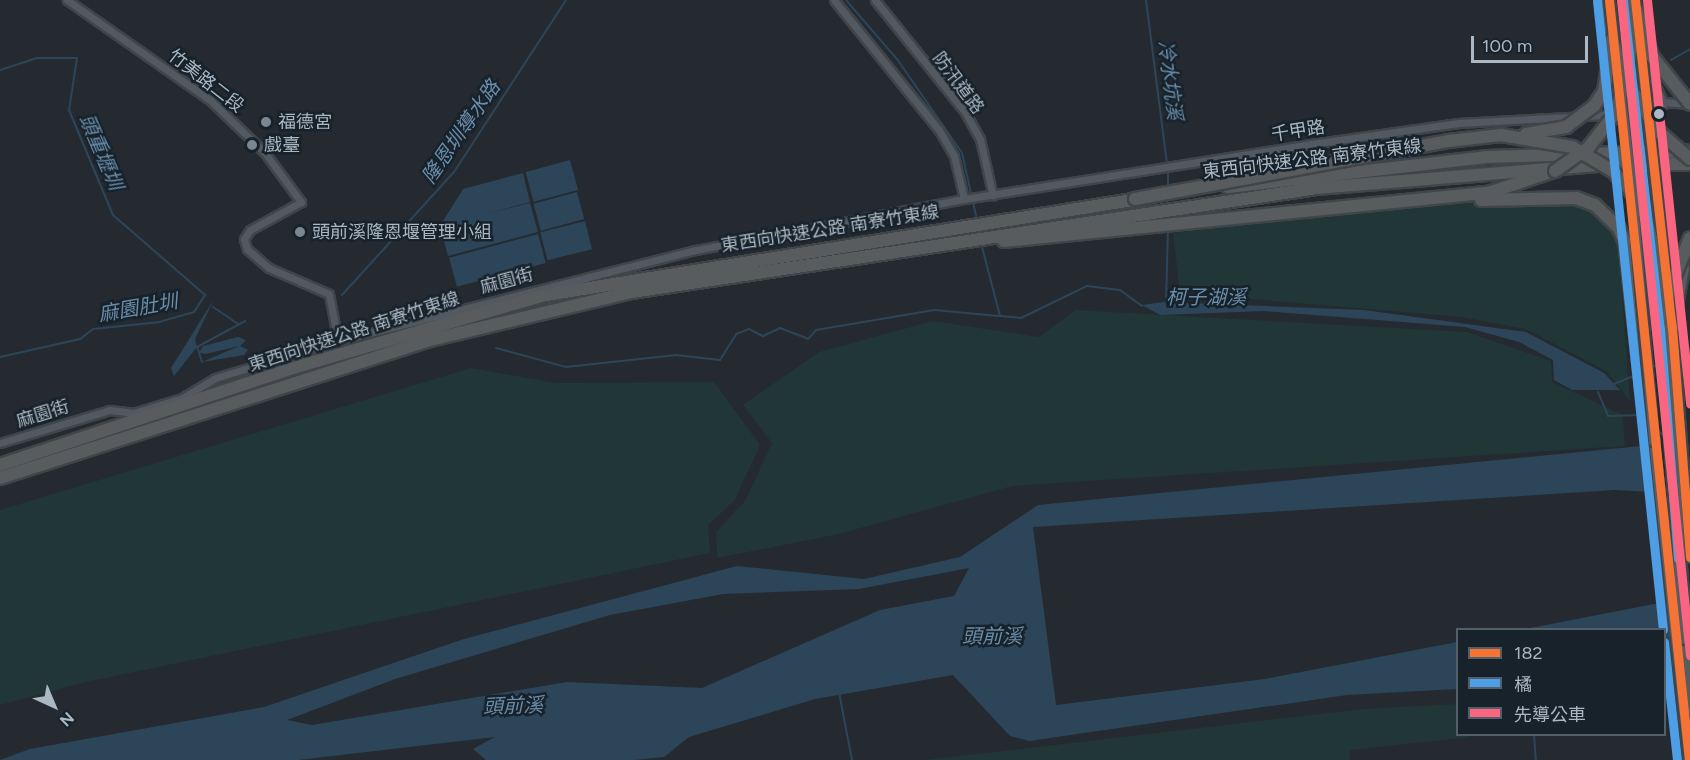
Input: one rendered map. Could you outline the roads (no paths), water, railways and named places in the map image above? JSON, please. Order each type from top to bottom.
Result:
[{"type":"highway","points":[[1632,2],[1652,56],[1690,104]]},
{"type":"highway","points":[[910,248],[1405,201],[1515,187],[1555,171],[1589,147],[1617,111],[1627,86],[1632,37],[1632,2]]},
{"type":"highway","points":[[1612,40],[1657,130],[1690,161]]},
{"type":"highway","points":[[1135,199],[1202,183],[1501,135],[1547,132],[1580,119],[1604,91],[1612,40]]},
{"type":"highway","points":[[1501,135],[1585,152],[1632,190],[1649,216],[1672,328]]},
{"type":"highway","name":"東西向快速公路 南寮竹東線","points":[[0,465],[84,448],[430,340],[632,292],[1316,182],[1532,154],[1690,151]]},
{"type":"highway","name":"東西向快速公路 南寮竹東線","points":[[0,478],[303,365],[546,295],[1135,199],[1316,182],[1690,161]]},
{"type":"highway","points":[[1405,201],[1556,195],[1595,205],[1607,214],[1625,242],[1647,432],[1653,441]]},
{"type":"highway","points":[[1685,709],[1690,688],[1664,336],[1668,294],[1690,238]]},
{"type":"highway","points":[[1672,328],[1677,289],[1690,251]]},
{"type":"main road","points":[[1609,0],[1612,40],[1632,190],[1653,441],[1689,760]]},
{"type":"main road","points":[[1632,2],[1672,328],[1690,557]]},
{"type":"street","name":"竹美路二段","points":[[67,0],[211,102],[265,153],[301,202],[250,230],[244,239],[247,249],[269,268],[329,294],[338,341]]},
{"type":"street","points":[[834,0],[939,130],[954,156],[963,199]]},
{"type":"street","name":"防汛道路","points":[[875,0],[965,112],[980,139],[993,196]]},
{"type":"street","points":[[1603,0],[1611,69],[1610,111]]},
{"type":"street","points":[[1632,2],[1645,63],[1664,104]]},
{"type":"street","points":[[1611,69],[1618,61],[1645,63]]},
{"type":"street","points":[[1611,69],[1621,74],[1645,63]]},
{"type":"street","name":"千甲路","points":[[963,199],[1458,123],[1610,111],[1624,114],[1664,104],[1690,104]]},
{"type":"street","name":"麻園街","points":[[0,443],[110,410],[133,413],[182,398],[215,378],[338,341],[696,250],[963,199]]},
{"type":"water","points":[[570,160],[578,190],[534,202],[526,172]]},
{"type":"water","points":[[523,173],[530,202],[486,214],[530,203],[538,232],[448,256],[440,226],[463,189]]},
{"type":"water","points":[[577,192],[584,219],[541,231],[534,204]]},
{"type":"water","points":[[585,221],[592,249],[547,260],[540,232]]},
{"type":"water","points":[[538,234],[546,263],[457,287],[449,258]]},
{"type":"water","points":[[214,299],[195,339],[197,347],[174,376],[171,368]]},
{"type":"water","points":[[1163,302],[1364,310],[1526,332],[1604,373],[1620,390],[1572,390],[1554,380],[1553,360],[1519,342],[1465,327],[1264,311],[1160,315],[1142,305]]},
{"type":"water","points":[[238,337],[246,340],[240,346],[248,350],[244,355],[202,362],[239,346],[206,354],[199,353],[203,346]]},
{"type":"water","name":"頭前溪","points":[[1672,443],[1690,494],[1615,490],[1033,527],[1056,705],[1265,679],[1456,642],[1456,689],[1347,695],[1029,741],[1010,736],[953,675],[815,699],[689,737],[664,757],[634,760],[486,760],[473,749],[495,737],[298,760],[0,760],[30,749],[264,707],[464,639],[737,566],[864,579],[960,557],[1038,505]],"holes":[[[969,568],[954,596],[880,610],[702,688],[567,682],[312,725],[287,720],[395,679],[610,615],[723,594],[859,589]]]},
{"type":"water","points":[[1690,597],[1690,676],[1666,677],[1666,628],[1530,628]]},
{"type":"waterway","name":"隆恩圳導水路","points":[[342,295],[454,172],[566,0]]},
{"type":"waterway","name":"柯子湖溪","points":[[846,0],[897,59],[962,153],[977,220]]},
{"type":"waterway","name":"冷水坑溪","points":[[1146,0],[1167,163]]},
{"type":"waterway","points":[[1671,60],[1690,49]]},
{"type":"waterway","name":"頭重壢圳","points":[[0,70],[37,58],[77,58],[69,110],[113,215],[205,295],[194,312],[160,322],[93,329],[80,339],[0,357]]},
{"type":"waterway","name":"冷水坑溪","points":[[1168,172],[1168,188]]},
{"type":"waterway","name":"冷水坑溪","points":[[1166,304],[1168,229]]},
{"type":"waterway","name":"柯子湖溪","points":[[981,243],[1000,316],[1021,318],[1087,286],[1120,290],[1142,306]]},
{"type":"waterway","points":[[213,307],[238,324]]},
{"type":"waterway","points":[[496,348],[566,367],[676,355],[720,360],[736,334],[749,329],[763,336],[780,328],[808,339],[816,330],[934,310],[999,316]]},
{"type":"waterway","points":[[202,362],[197,347],[245,321]]},
{"type":"waterway","points":[[1678,355],[1690,350]]},
{"type":"waterway","points":[[1651,368],[1662,363]]},
{"type":"waterway","points":[[1612,385],[1635,375]]},
{"type":"waterway","name":"柯子湖溪","points":[[1598,392],[1608,416],[1640,415]]},
{"type":"waterway","name":"柯子湖溪","points":[[1656,429],[1667,439]]},
{"type":"waterway","points":[[839,692],[852,760]]},
{"type":"waterway","points":[[1534,736],[1536,760]]},
{"type":"place","name":"福德宮","points":[[266,122]]},
{"type":"place","name":"戲臺","points":[[252,145]]},
{"type":"place","name":"頭前溪隆恩堰管理小組","points":[[300,232]]},
{"type":"water label","name":"麻園肚圳","points":[[138,308]]}]
